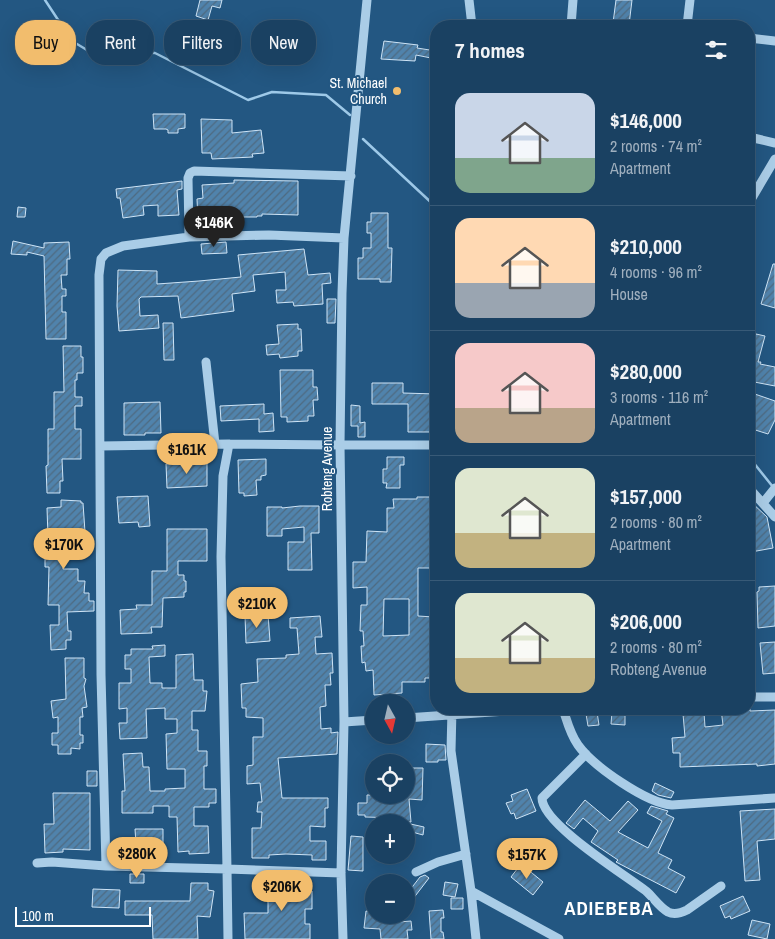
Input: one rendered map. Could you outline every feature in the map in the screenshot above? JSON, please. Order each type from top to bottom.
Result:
[{"type":"street","name":"Robteng Avenue","points":[[343,939],[341,873],[344,722],[340,446],[344,238],[367,0]]},
{"type":"street","points":[[469,0],[471,20]]},
{"type":"street","points":[[572,20],[574,0]]},
{"type":"street","points":[[688,20],[690,0]]},
{"type":"street","points":[[755,39],[775,41]]},
{"type":"street","points":[[755,138],[775,143]]},
{"type":"street","points":[[755,193],[775,159]]},
{"type":"street","points":[[189,237],[188,178],[190,173],[194,171],[351,176]]},
{"type":"street","points":[[106,866],[101,675],[99,275],[101,259],[106,253],[123,246],[189,237],[269,235],[344,238]]},
{"type":"street","points":[[206,362],[216,444]]},
{"type":"street","points":[[228,939],[221,557],[223,476],[229,444]]},
{"type":"street","points":[[100,446],[430,444]]},
{"type":"street","points":[[763,503],[775,488]]},
{"type":"street","points":[[755,494],[775,517]]},
{"type":"street","points":[[755,697],[775,697]]},
{"type":"street","points":[[415,717],[430,715]]},
{"type":"street","points":[[452,715],[451,743],[476,939]]},
{"type":"street","points":[[565,715],[571,732],[578,745],[586,754],[606,771],[657,802],[682,805],[775,798]]},
{"type":"street","points":[[344,722],[365,721]]},
{"type":"street","points":[[586,754],[542,798],[545,810],[559,826],[646,892],[668,912],[680,913],[687,910],[720,886]]},
{"type":"street","points":[[416,872],[438,862],[466,854]]},
{"type":"street","points":[[37,863],[341,873]]},
{"type":"street","points":[[471,891],[558,939]]},
{"type":"building","points":[[200,0],[222,0],[220,8],[212,6],[208,20],[196,16]]},
{"type":"building","points":[[616,0],[632,0],[630,20],[613,20]]},
{"type":"building","points":[[384,41],[418,45],[417,48],[430,50],[430,58],[416,55],[415,61],[381,59]]},
{"type":"building","points":[[153,114],[185,114],[185,128],[178,129],[178,133],[168,133],[166,129],[154,129]]},
{"type":"building","points":[[201,119],[232,120],[232,133],[261,130],[264,153],[252,154],[253,157],[212,159],[211,153],[202,153]]},
{"type":"building","points":[[234,180],[298,181],[298,215],[262,214],[262,216],[257,217],[227,217],[227,219],[198,220],[197,199],[203,198],[202,185],[234,183]]},
{"type":"building","points":[[182,181],[182,189],[177,190],[179,215],[158,216],[158,205],[143,206],[144,215],[123,218],[120,198],[117,198],[116,189]]},
{"type":"building","points":[[18,207],[26,208],[25,217],[17,217]]},
{"type":"building","points":[[371,213],[388,213],[388,248],[392,248],[391,282],[380,282],[380,279],[358,279],[358,258],[363,258],[363,248],[371,248],[371,233],[367,233],[367,222],[371,222]]},
{"type":"building","points":[[13,241],[44,248],[44,243],[69,242],[70,259],[67,259],[67,275],[61,275],[62,289],[66,289],[66,296],[62,296],[62,312],[66,312],[66,339],[46,339],[44,256],[27,252],[27,255],[11,254]]},
{"type":"building","points":[[226,242],[227,253],[202,254],[201,244]]},
{"type":"building","points":[[304,249],[308,275],[330,273],[331,283],[322,284],[323,304],[294,306],[293,302],[277,303],[276,290],[286,290],[285,272],[253,275],[255,291],[232,294],[234,311],[181,318],[178,296],[141,297],[139,299],[140,316],[158,315],[159,328],[119,331],[117,306],[118,270],[157,271],[157,284],[241,277],[238,255]]},
{"type":"building","points":[[773,264],[775,264],[775,308],[761,304]]},
{"type":"building","points":[[327,299],[336,299],[335,323],[327,323]]},
{"type":"building","points":[[163,323],[173,323],[174,360],[164,360]]},
{"type":"building","points":[[298,324],[298,329],[301,329],[302,351],[298,351],[298,356],[280,358],[279,354],[267,355],[266,345],[279,344],[277,325]]},
{"type":"building","points":[[756,334],[765,336],[758,362],[775,367],[775,386],[755,382]]},
{"type":"building","points":[[63,346],[81,346],[81,357],[83,357],[83,373],[77,373],[77,380],[75,380],[75,397],[82,397],[82,406],[75,406],[75,429],[81,429],[81,459],[62,459],[63,481],[60,481],[60,493],[47,493],[48,429],[54,429],[54,392],[64,392]]},
{"type":"building","points":[[280,370],[313,370],[313,387],[317,387],[318,400],[313,400],[314,416],[308,416],[308,421],[287,422],[287,417],[281,417]]},
{"type":"building","points":[[372,383],[403,383],[403,393],[430,394],[430,432],[408,432],[408,404],[372,404]]},
{"type":"building","points":[[755,394],[775,401],[775,420],[768,434],[755,430]]},
{"type":"building","points":[[160,402],[161,433],[124,435],[124,403]]},
{"type":"building","points":[[264,404],[264,414],[273,413],[274,431],[259,432],[259,419],[221,421],[220,406]]},
{"type":"building","points":[[351,405],[360,406],[360,423],[365,422],[365,437],[358,437],[358,426],[351,426]]},
{"type":"building","points":[[387,457],[404,457],[404,465],[400,465],[400,488],[386,488],[387,483],[383,483],[383,469],[387,469]]},
{"type":"building","points":[[266,459],[266,475],[261,476],[261,480],[256,480],[257,495],[244,496],[244,493],[239,493],[238,460]]},
{"type":"building","points":[[207,462],[207,486],[167,488],[166,464]]},
{"type":"building","points":[[148,496],[150,526],[139,527],[138,522],[119,523],[117,497]]},
{"type":"building","points":[[430,497],[430,568],[418,568],[418,616],[430,617],[430,678],[425,678],[425,682],[402,682],[402,693],[374,694],[373,670],[366,671],[365,662],[362,663],[361,646],[364,646],[363,631],[360,631],[361,605],[367,605],[367,587],[353,588],[353,562],[366,562],[367,531],[387,532],[387,508],[394,508],[393,499]],"holes":[[[384,599],[409,599],[409,635],[383,636]]]},
{"type":"building","points":[[61,500],[81,501],[83,503],[85,532],[62,533],[63,569],[78,569],[78,581],[85,581],[84,593],[89,593],[89,601],[94,601],[94,611],[67,612],[68,631],[71,631],[71,640],[66,640],[66,649],[51,650],[50,625],[59,625],[59,605],[48,605],[49,567],[45,567],[45,537],[48,537],[47,508],[61,507]]},
{"type":"building","points":[[319,506],[319,533],[311,533],[312,570],[288,570],[288,542],[304,542],[304,527],[282,529],[282,536],[267,536],[267,507]]},
{"type":"building","points":[[755,506],[767,517],[773,548],[755,551]]},
{"type":"building","points":[[167,529],[207,529],[207,561],[178,561],[178,575],[184,575],[186,592],[184,592],[184,597],[163,598],[162,627],[151,627],[152,633],[121,634],[120,610],[137,609],[136,605],[152,605],[152,571],[167,571]]},
{"type":"building","points":[[775,586],[775,626],[758,628],[757,592],[759,587]]},
{"type":"building","points":[[268,614],[270,641],[246,643],[245,616]]},
{"type":"building","points":[[320,616],[322,637],[315,637],[316,654],[332,653],[333,673],[330,673],[331,685],[325,685],[326,706],[320,707],[321,729],[331,728],[331,733],[338,732],[337,754],[278,758],[282,798],[328,798],[328,808],[325,808],[325,827],[310,826],[310,841],[326,841],[326,860],[312,860],[312,855],[286,854],[269,855],[269,858],[252,858],[252,828],[261,828],[262,812],[257,812],[258,802],[262,802],[260,783],[247,784],[247,766],[253,765],[253,737],[263,737],[263,718],[246,717],[246,708],[242,708],[241,684],[258,682],[257,659],[286,658],[286,655],[299,654],[297,628],[290,628],[290,618]]},
{"type":"building","points":[[775,642],[775,673],[763,674],[760,643]]},
{"type":"building","points":[[165,645],[165,656],[149,657],[150,683],[162,683],[162,688],[176,688],[176,655],[193,654],[194,680],[203,680],[203,691],[207,691],[205,711],[192,711],[192,730],[198,730],[198,751],[207,751],[207,766],[204,766],[204,789],[216,789],[216,803],[209,803],[209,807],[194,807],[194,826],[208,826],[209,853],[189,854],[189,851],[178,852],[177,817],[169,817],[169,806],[153,806],[153,813],[122,813],[122,791],[125,791],[123,754],[142,753],[143,767],[149,767],[150,791],[185,788],[185,769],[167,769],[166,734],[177,733],[177,719],[165,719],[165,708],[146,709],[147,738],[120,739],[119,723],[127,723],[127,708],[119,709],[119,683],[131,683],[131,669],[125,669],[125,655],[131,655],[131,649],[153,649],[152,646]]},
{"type":"building","points":[[65,658],[84,658],[84,678],[86,679],[84,686],[87,707],[82,708],[83,717],[80,717],[80,735],[83,735],[83,743],[80,743],[80,749],[71,748],[71,754],[58,754],[58,745],[52,745],[52,733],[58,733],[58,717],[53,718],[51,701],[66,699]]},
{"type":"building","points":[[775,710],[775,764],[680,767],[680,753],[673,753],[672,738],[685,737],[683,715],[704,715],[705,727],[723,725],[722,715],[755,715],[755,711]]},
{"type":"building","points":[[586,715],[597,715],[599,725],[588,726]]},
{"type":"building","points":[[612,715],[625,715],[625,725],[611,724]]},
{"type":"building","points":[[426,744],[445,745],[446,760],[426,762]]},
{"type":"building","points":[[415,768],[423,768],[422,800],[415,799]]},
{"type":"building","points":[[87,771],[97,771],[97,786],[87,786]]},
{"type":"building","points":[[655,783],[674,792],[671,798],[658,795],[652,791]]},
{"type":"building","points":[[527,789],[536,811],[516,819],[514,813],[511,814],[506,803],[513,801],[511,795]]},
{"type":"building","points":[[53,793],[90,793],[90,850],[63,849],[63,852],[45,853],[44,824],[54,824]]},
{"type":"building","points":[[585,800],[610,821],[628,801],[638,810],[618,832],[648,848],[662,821],[647,813],[651,806],[668,811],[666,814],[674,818],[658,853],[672,860],[668,868],[685,877],[676,893],[616,862],[618,860],[591,842],[598,831],[583,818],[574,829],[566,823]]},
{"type":"building","points":[[358,803],[409,804],[410,814],[358,815]]},
{"type":"building","points":[[775,809],[775,839],[757,841],[760,880],[745,881],[740,811]]},
{"type":"building","points":[[415,825],[424,827],[423,835],[415,833]]},
{"type":"building","points":[[135,829],[163,829],[163,844],[158,844],[158,849],[143,849],[143,844],[136,844]]},
{"type":"building","points":[[351,836],[363,837],[363,871],[348,870]]},
{"type":"building","points":[[521,864],[543,882],[533,895],[511,877]]},
{"type":"building","points":[[130,874],[144,874],[144,883],[130,883]]},
{"type":"building","points":[[425,875],[429,878],[415,896],[415,883],[420,877]]},
{"type":"building","points":[[268,879],[308,880],[308,891],[312,891],[312,909],[305,909],[305,924],[310,924],[310,939],[245,939],[244,913],[268,913],[268,896],[263,896],[263,886],[268,886]]},
{"type":"building","points":[[445,882],[458,884],[455,897],[443,895]]},
{"type":"building","points":[[191,883],[208,883],[208,890],[214,891],[210,917],[197,916],[198,939],[153,939],[152,915],[125,915],[125,901],[190,901]]},
{"type":"building","points":[[93,889],[120,890],[119,908],[92,907]]},
{"type":"building","points":[[743,896],[750,911],[731,919],[730,916],[725,918],[720,906]]},
{"type":"building","points":[[451,898],[463,898],[463,909],[451,909]]},
{"type":"building","points":[[443,910],[444,918],[441,918],[441,932],[443,932],[444,939],[431,939],[429,911]]},
{"type":"building","points":[[365,920],[365,924],[411,924],[412,930],[407,930],[408,939],[381,939],[380,929],[364,928]]},
{"type":"building","points":[[752,920],[770,924],[767,939],[748,935]]},
{"type":"waterway","points":[[45,0],[72,41],[87,50],[155,53],[248,100],[272,92],[326,95],[350,115]]},
{"type":"waterway","points":[[363,139],[430,201]]},
{"type":"waterway","points":[[755,464],[773,487]]},
{"type":"place","name":"St. Michael Church","points":[[397,91]]},
{"type":"district","name":"ADIEBEBA","points":[[609,908]]}]
